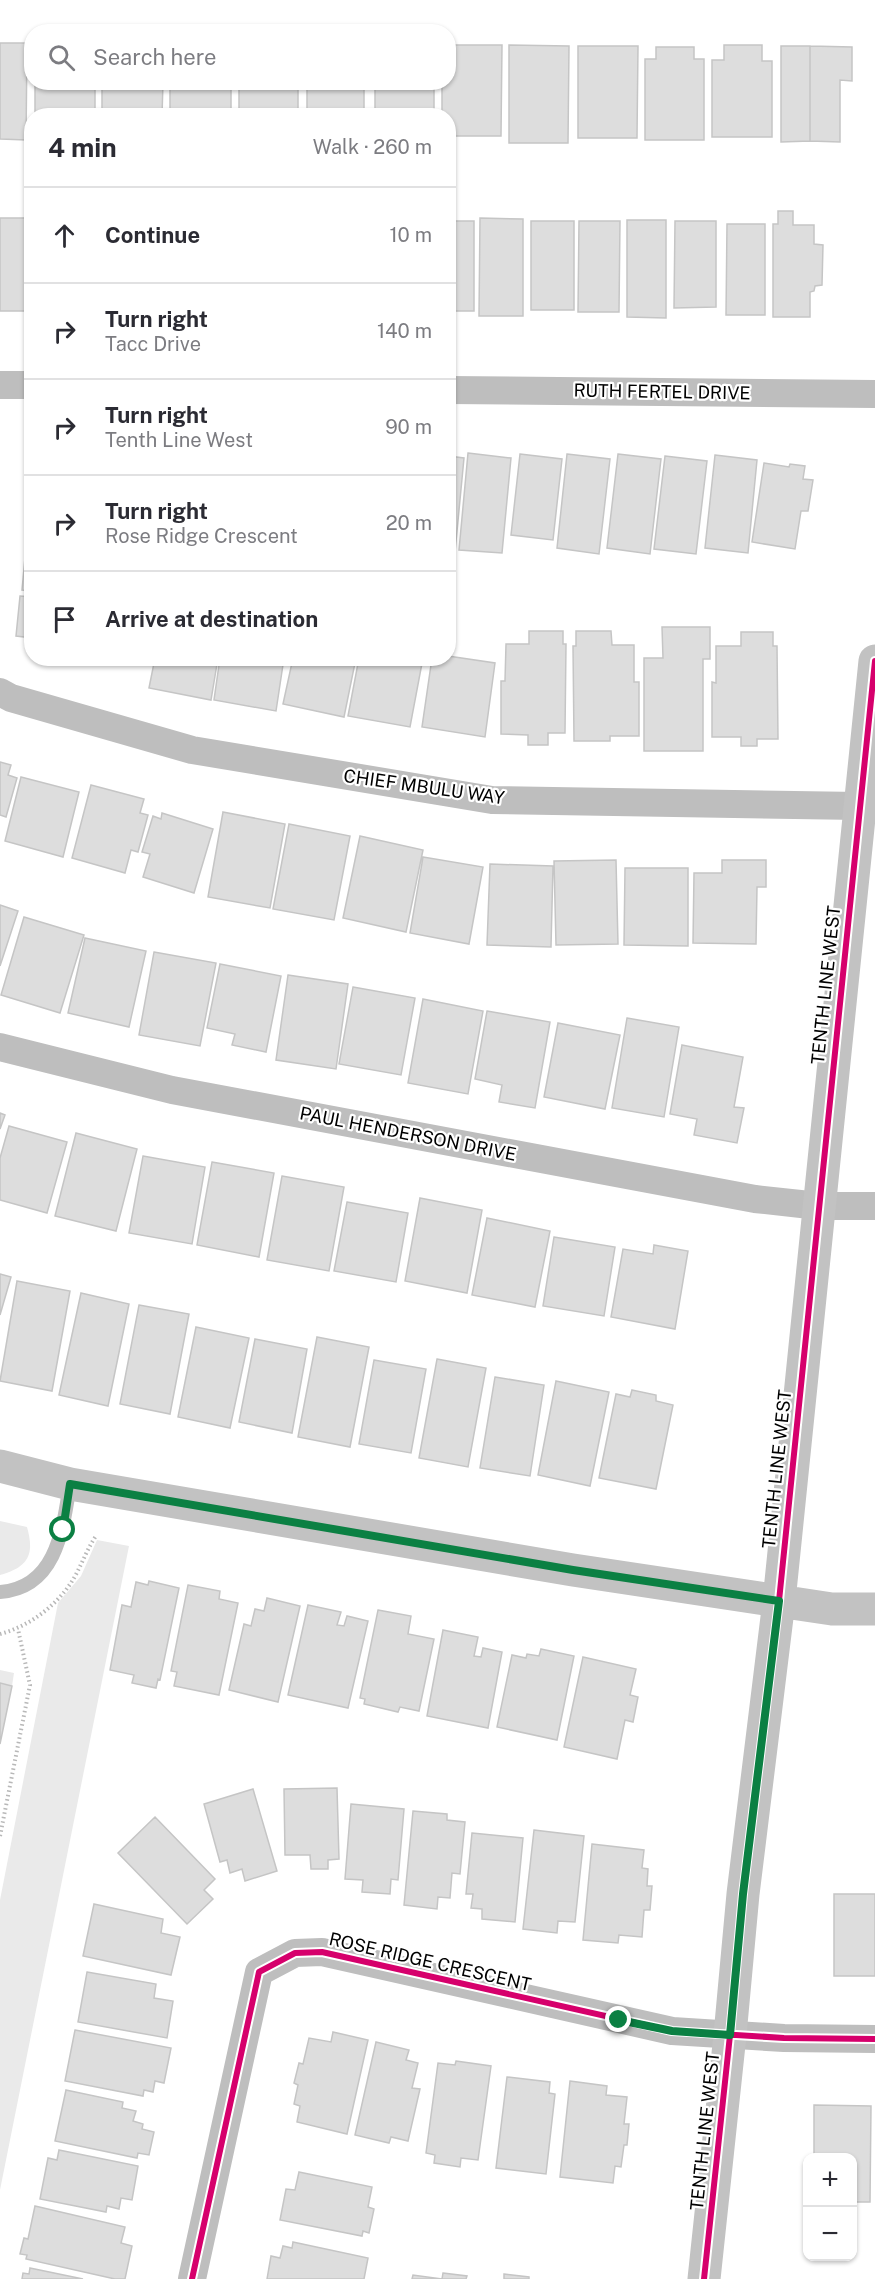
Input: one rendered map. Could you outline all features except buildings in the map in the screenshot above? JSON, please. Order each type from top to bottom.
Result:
[{"type":"street","points":[[0,385],[24,385]]},
{"type":"street","name":"RUTH FERTEL DRIVE","points":[[456,390],[875,394]]},
{"type":"street","name":"TENTH LINE WEST","points":[[704,2279],[743,1894],[779,1601],[875,661]]},
{"type":"street","name":"CHIEF MBULU WAY","points":[[0,692],[11,698],[192,750],[492,800],[859,806]]},
{"type":"street","name":"PAUL HENDERSON DRIVE","points":[[0,1047],[184,1092],[755,1199],[819,1206],[875,1206]]},
{"type":"street","points":[[0,1466],[70,1484],[573,1570],[832,1609],[875,1609]]},
{"type":"street","name":"ROSE RIDGE CRESCENT","points":[[192,2279],[259,1972],[295,1953],[322,1952],[672,2031],[784,2038],[875,2039]]},
{"type":"lane","points":[[0,1592],[10,1591],[29,1583],[43,1570],[56,1551],[63,1530],[70,1484]]},
{"type":"path","points":[[0,1836],[30,1685],[18,1629]]},
{"type":"shaded area","points":[[0,1521],[27,1527],[30,1545],[23,1564],[0,1575]]},
{"type":"shaded area","points":[[97,1540],[129,1546],[0,2190],[0,1900],[58,1603],[81,1576]]},
{"type":"shaded area","points":[[0,1670],[14,1673],[12,1686],[0,1683]]},
{"type":"cycle path","points":[[704,2279],[743,1894],[779,1601],[875,661]]},
{"type":"cycle path","points":[[192,2279],[259,1972],[295,1953],[322,1952],[672,2031],[784,2038],[875,2039]]},
{"type":"route","points":[[63,1530],[70,1484],[573,1570],[779,1601],[743,1894],[730,2035],[672,2031],[619,2020]]}]
